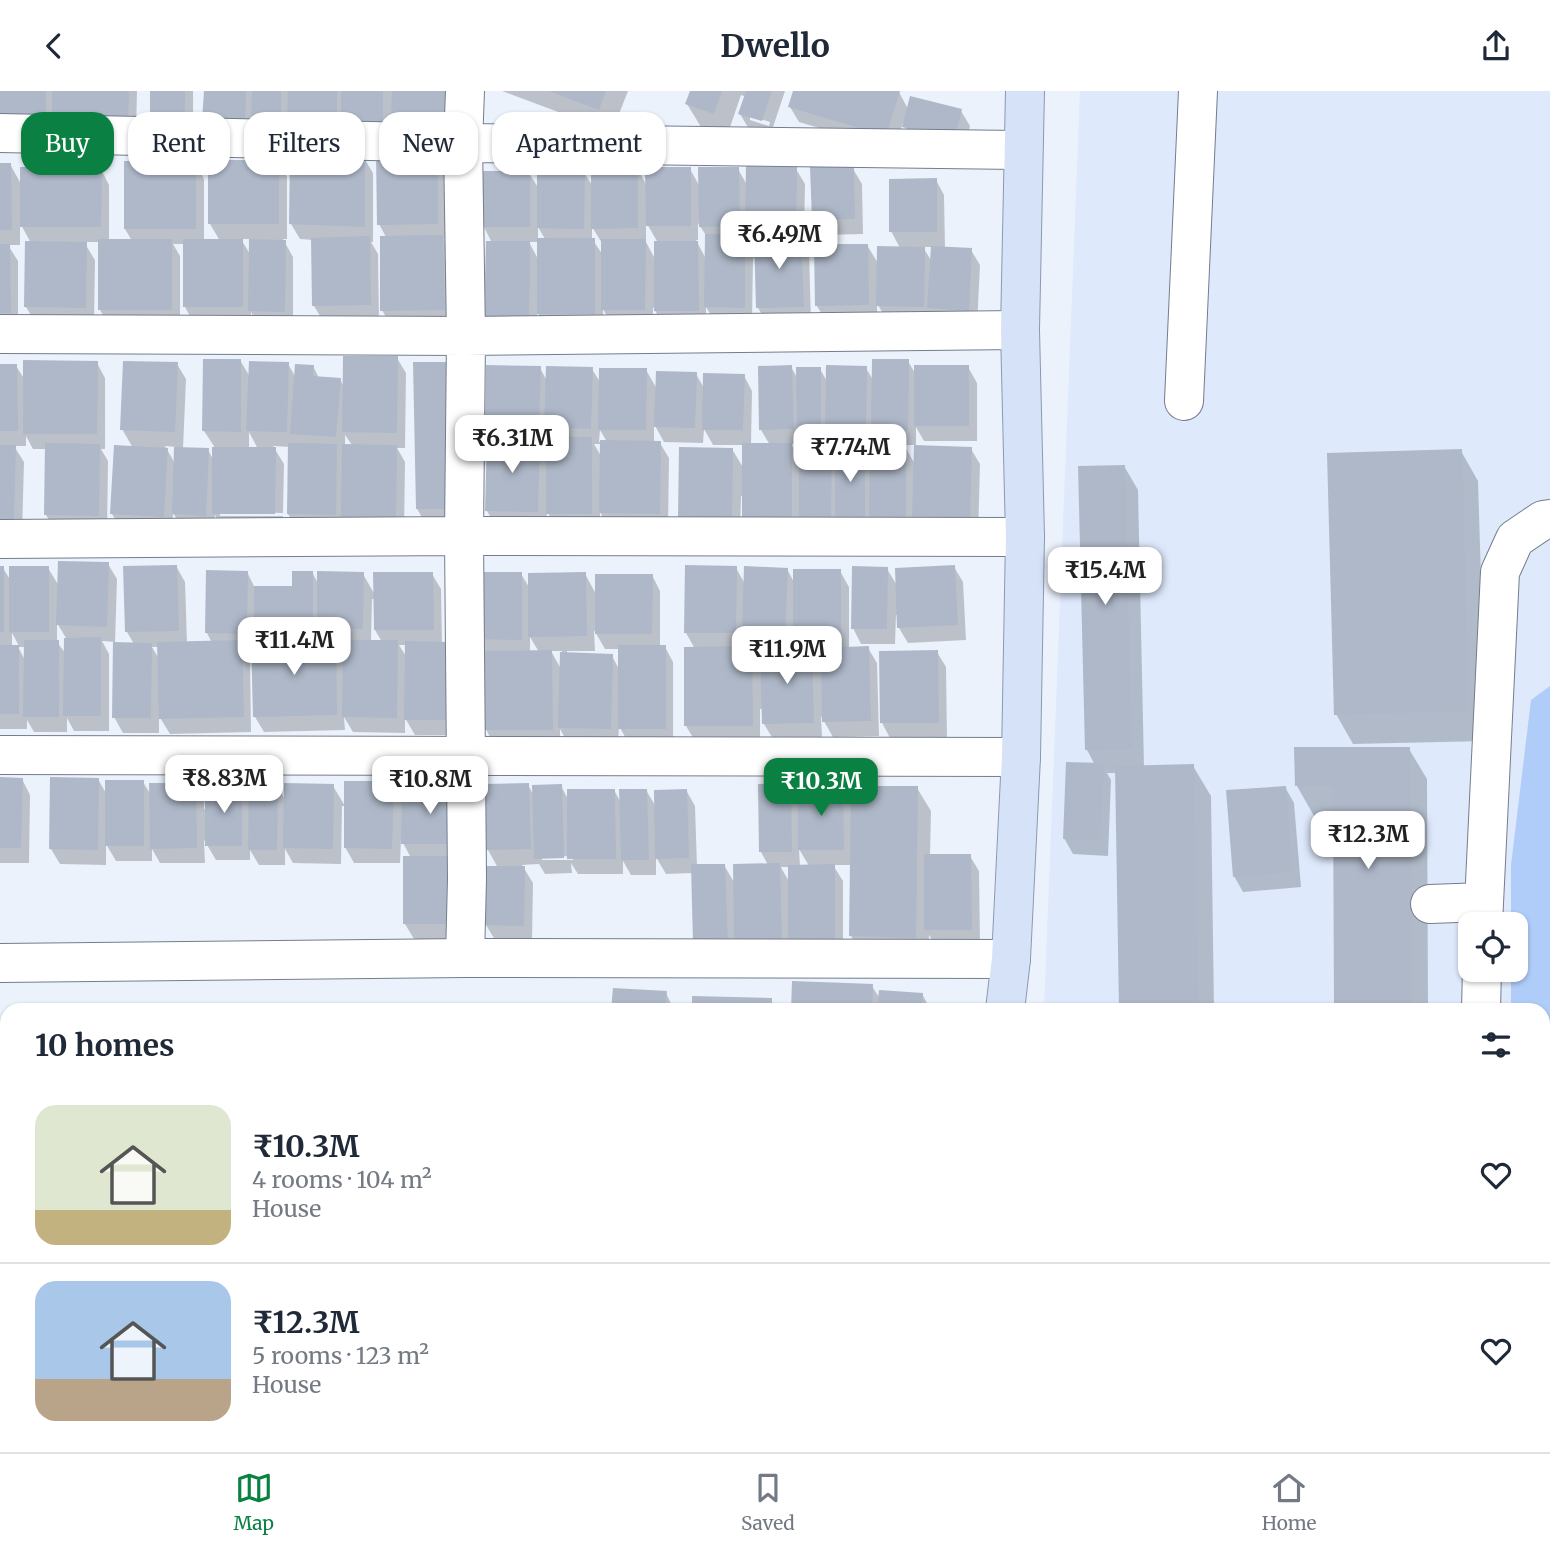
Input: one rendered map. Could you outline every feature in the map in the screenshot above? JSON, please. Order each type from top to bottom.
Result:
[{"type":"main road","points":[[1006,1003],[1011,959],[1021,757],[1025,537],[1020,330],[1025,91]]},
{"type":"street","points":[[464,112],[465,91]]},
{"type":"street","points":[[1184,401],[1198,91]]},
{"type":"street","points":[[0,132],[379,141]]},
{"type":"street","points":[[478,143],[1024,151]]},
{"type":"street","points":[[463,175],[466,336],[465,958]]},
{"type":"street","points":[[0,334],[466,336],[1020,330]]},
{"type":"street","points":[[1484,912],[1500,572],[1516,539],[1543,520],[1550,519]]},
{"type":"street","points":[[0,539],[1025,537]]},
{"type":"street","points":[[0,755],[1021,757]]},
{"type":"street","points":[[1430,904],[1478,912]]},
{"type":"street","points":[[0,963],[465,958],[1011,959]]},
{"type":"street","points":[[1481,1003],[1482,982]]},
{"type":"shaded area","points":[[1080,91],[1550,91],[1550,1003],[1044,1003]]},
{"type":"shaded area","points":[[1550,686],[1550,1003],[1511,1003],[1511,982],[1528,982],[1528,912],[1511,912],[1511,865],[1531,700]]},
{"type":"building","points":[[0,91],[46,91],[46,112],[0,114]]},
{"type":"building","points":[[52,91],[129,91],[128,120],[114,120],[114,112],[52,112]]},
{"type":"building","points":[[150,91],[185,91],[185,112],[150,112]]},
{"type":"building","points":[[204,91],[246,91],[244,123],[230,122],[230,112],[203,112]]},
{"type":"building","points":[[252,91],[281,91],[281,112],[251,112]]},
{"type":"building","points":[[288,91],[337,91],[337,112],[287,112]]},
{"type":"building","points":[[341,91],[383,91],[383,112],[379,112],[379,122],[365,122],[365,112],[341,112]]},
{"type":"building","points":[[392,91],[448,91],[447,112],[391,112]]},
{"type":"building","points":[[549,91],[606,91],[599,110]]},
{"type":"building","points":[[690,91],[722,91],[714,114],[685,104]]},
{"type":"building","points":[[746,91],[772,91],[762,121],[738,114]]},
{"type":"building","points":[[793,91],[900,91],[886,136],[788,107]]},
{"type":"building","points":[[910,96],[962,109],[954,140],[902,127]]},
{"type":"building","points":[[376,152],[379,152],[379,175],[438,175],[438,224],[377,225]]},
{"type":"building","points":[[230,160],[244,160],[244,175],[279,175],[279,224],[208,224],[208,175],[230,175]]},
{"type":"building","points":[[124,161],[128,161],[128,175],[196,175],[196,229],[124,229]]},
{"type":"building","points":[[0,163],[11,163],[12,230],[0,230]]},
{"type":"building","points":[[746,166],[797,167],[796,220],[745,219]]},
{"type":"building","points":[[20,167],[21,175],[102,175],[101,227],[20,227]]},
{"type":"building","points":[[666,167],[691,167],[691,226],[646,226],[645,175],[666,175]]},
{"type":"building","points":[[698,167],[739,167],[740,226],[699,227]]},
{"type":"building","points":[[810,167],[854,167],[855,219],[812,220]]},
{"type":"building","points":[[483,171],[492,171],[492,175],[530,175],[530,227],[483,227]]},
{"type":"building","points":[[290,175],[365,175],[365,227],[289,224]]},
{"type":"building","points":[[537,175],[585,175],[584,229],[537,228]]},
{"type":"building","points":[[591,175],[638,175],[638,228],[591,229]]},
{"type":"building","points":[[937,178],[937,232],[889,232],[889,179]]},
{"type":"building","points":[[801,233],[804,307],[756,308],[754,235]]},
{"type":"building","points":[[705,234],[745,234],[745,308],[704,307]]},
{"type":"building","points":[[443,235],[445,310],[380,311],[380,236]]},
{"type":"building","points":[[370,236],[371,305],[312,306],[311,238]]},
{"type":"building","points":[[537,238],[595,238],[595,314],[537,314]]},
{"type":"building","points":[[98,239],[172,239],[172,310],[98,310]]},
{"type":"building","points":[[183,239],[243,239],[243,307],[183,307]]},
{"type":"building","points":[[249,239],[286,240],[285,312],[248,311]]},
{"type":"building","points":[[601,239],[646,239],[645,310],[601,310]]},
{"type":"building","points":[[25,241],[87,242],[86,308],[24,307]]},
{"type":"building","points":[[486,241],[530,241],[529,318],[484,318]]},
{"type":"building","points":[[654,241],[698,241],[699,311],[654,311]]},
{"type":"building","points":[[0,244],[10,244],[11,313],[0,313]]},
{"type":"building","points":[[814,244],[868,244],[869,305],[815,306]]},
{"type":"building","points":[[877,246],[925,247],[924,307],[876,306]]},
{"type":"building","points":[[931,246],[972,248],[969,311],[927,308]]},
{"type":"building","points":[[343,356],[398,356],[397,433],[342,432]]},
{"type":"building","points":[[203,359],[241,359],[241,432],[202,431]]},
{"type":"building","points":[[872,359],[909,359],[908,430],[871,430]]},
{"type":"building","points":[[23,360],[98,361],[97,434],[23,434]]},
{"type":"building","points":[[123,361],[178,362],[175,432],[120,430]]},
{"type":"building","points":[[249,361],[289,362],[287,432],[246,431]]},
{"type":"building","points":[[413,362],[450,362],[453,509],[416,509]]},
{"type":"building","points":[[0,364],[17,364],[18,431],[0,431]]},
{"type":"building","points":[[295,364],[314,365],[313,376],[341,378],[336,437],[290,434]]},
{"type":"building","points":[[486,365],[541,366],[539,425],[485,424]]},
{"type":"building","points":[[792,365],[794,429],[759,430],[758,366]]},
{"type":"building","points":[[826,365],[867,366],[866,430],[825,429]]},
{"type":"building","points":[[914,365],[969,365],[969,426],[914,426]]},
{"type":"building","points":[[546,366],[593,367],[591,429],[544,427]]},
{"type":"building","points":[[796,367],[821,367],[821,430],[797,430]]},
{"type":"building","points":[[599,368],[647,368],[646,430],[598,430]]},
{"type":"building","points":[[656,371],[697,372],[695,428],[654,427]]},
{"type":"building","points":[[703,373],[745,374],[743,430],[702,430]]},
{"type":"building","points":[[487,437],[540,439],[538,512],[485,511]]},
{"type":"building","points":[[546,437],[592,437],[592,514],[546,514]]},
{"type":"building","points":[[600,440],[661,441],[660,514],[599,513]]},
{"type":"building","points":[[799,441],[832,441],[831,523],[799,523]]},
{"type":"building","points":[[45,443],[100,444],[99,516],[44,515]]},
{"type":"building","points":[[288,443],[337,444],[336,515],[287,514]]},
{"type":"building","points":[[742,443],[792,443],[792,520],[742,520]]},
{"type":"building","points":[[342,444],[397,445],[396,520],[341,519]]},
{"type":"building","points":[[0,445],[16,445],[14,520],[0,520]]},
{"type":"building","points":[[114,445],[168,448],[164,517],[110,514]]},
{"type":"building","points":[[914,445],[972,447],[970,523],[912,521]]},
{"type":"building","points":[[174,447],[209,448],[206,516],[172,514]]},
{"type":"building","points":[[212,447],[276,447],[275,514],[212,514]]},
{"type":"building","points":[[679,447],[733,448],[732,518],[678,517]]},
{"type":"building","points":[[835,447],[865,447],[865,522],[835,522]]},
{"type":"building","points":[[870,447],[906,447],[906,523],[869,523]]},
{"type":"building","points":[[1462,449],[1469,711],[1334,715],[1327,453]]},
{"type":"building","points":[[1125,465],[1132,749],[1085,750],[1078,466]]},
{"type":"building","points":[[58,561],[109,562],[107,627],[56,625]]},
{"type":"building","points":[[177,565],[179,631],[125,632],[123,566]]},
{"type":"building","points":[[685,565],[737,566],[736,633],[684,633]]},
{"type":"building","points":[[955,565],[958,625],[897,628],[895,568]]},
{"type":"building","points":[[0,566],[4,566],[4,632],[0,632]]},
{"type":"building","points":[[9,566],[49,566],[49,632],[9,632]]},
{"type":"building","points":[[744,566],[788,568],[785,634],[742,633]]},
{"type":"building","points":[[852,566],[888,567],[887,629],[851,629]]},
{"type":"building","points":[[793,569],[841,569],[841,632],[793,632]]},
{"type":"building","points":[[206,570],[248,571],[247,634],[205,633]]},
{"type":"building","points":[[292,571],[313,571],[313,630],[254,630],[254,586],[292,586]]},
{"type":"building","points":[[317,571],[364,572],[363,629],[317,628]]},
{"type":"building","points":[[373,572],[433,572],[434,630],[374,630]]},
{"type":"building","points":[[475,572],[522,572],[522,640],[474,639]]},
{"type":"building","points":[[586,572],[587,636],[528,637],[528,573]]},
{"type":"building","points":[[595,574],[653,574],[652,634],[595,634]]},
{"type":"building","points":[[101,637],[101,716],[63,716],[64,638]]},
{"type":"building","points":[[336,637],[337,715],[253,717],[251,639]]},
{"type":"building","points":[[24,640],[59,640],[59,717],[23,717]]},
{"type":"building","points":[[242,640],[244,717],[159,719],[157,642]]},
{"type":"building","points":[[343,640],[398,640],[397,718],[342,717]]},
{"type":"building","points":[[405,641],[450,642],[449,720],[404,720]]},
{"type":"building","points":[[113,642],[152,643],[151,718],[112,718]]},
{"type":"building","points":[[0,645],[19,645],[19,714],[0,714]]},
{"type":"building","points":[[618,645],[666,645],[666,729],[618,729]]},
{"type":"building","points":[[752,646],[753,726],[684,726],[684,647]]},
{"type":"building","points":[[869,646],[871,721],[822,722],[821,648]]},
{"type":"building","points":[[812,648],[814,723],[762,724],[760,649]]},
{"type":"building","points":[[552,650],[553,730],[484,730],[483,651]]},
{"type":"building","points":[[938,650],[939,723],[880,723],[879,651]]},
{"type":"building","points":[[560,652],[613,654],[611,729],[558,728]]},
{"type":"building","points":[[1294,747],[1410,747],[1412,1003],[1334,1003],[1333,786],[1295,786]]},
{"type":"building","points":[[1066,762],[1104,763],[1100,841],[1063,839]]},
{"type":"building","points":[[1194,764],[1198,1003],[1119,1003],[1115,766]]},
{"type":"building","points":[[0,777],[23,778],[21,848],[0,848]]},
{"type":"building","points":[[50,777],[99,778],[98,850],[49,849]]},
{"type":"building","points":[[105,780],[144,780],[144,846],[105,846]]},
{"type":"building","points":[[344,781],[394,781],[392,849],[344,848]]},
{"type":"building","points":[[149,783],[196,783],[197,848],[150,849]]},
{"type":"building","points":[[205,783],[242,783],[242,846],[205,846]]},
{"type":"building","points":[[249,783],[278,783],[277,850],[248,850]]},
{"type":"building","points":[[284,783],[334,784],[333,849],[283,848]]},
{"type":"building","points":[[529,783],[531,849],[486,850],[484,784]]},
{"type":"building","points":[[791,783],[792,852],[759,852],[758,784]]},
{"type":"building","points":[[562,784],[564,858],[534,859],[532,785]]},
{"type":"building","points":[[843,785],[844,850],[798,850],[798,786]]},
{"type":"building","points":[[851,786],[918,786],[916,938],[849,936]]},
{"type":"building","points":[[1286,786],[1293,872],[1233,877],[1226,790]]},
{"type":"building","points":[[402,787],[458,788],[458,844],[401,844]]},
{"type":"building","points":[[567,789],[615,789],[616,859],[567,859]]},
{"type":"building","points":[[619,789],[647,789],[649,860],[621,860]]},
{"type":"building","points":[[687,789],[689,858],[655,859],[654,790]]},
{"type":"building","points":[[924,854],[971,854],[972,930],[924,930]]},
{"type":"building","points":[[403,856],[452,856],[452,924],[403,924]]},
{"type":"building","points":[[780,863],[782,942],[734,943],[733,864]]},
{"type":"building","points":[[691,864],[725,864],[728,942],[693,944]]},
{"type":"building","points":[[835,864],[835,939],[788,939],[788,865]]},
{"type":"building","points":[[485,866],[525,866],[524,926],[484,925]]},
{"type":"building","points":[[792,981],[873,984],[872,1003],[791,1003]]},
{"type":"building","points":[[613,988],[667,991],[666,1003],[612,1003]]},
{"type":"building","points":[[879,990],[923,993],[922,1003],[878,1003]]},
{"type":"building","points":[[692,996],[772,998],[772,1003],[692,1003]]}]
